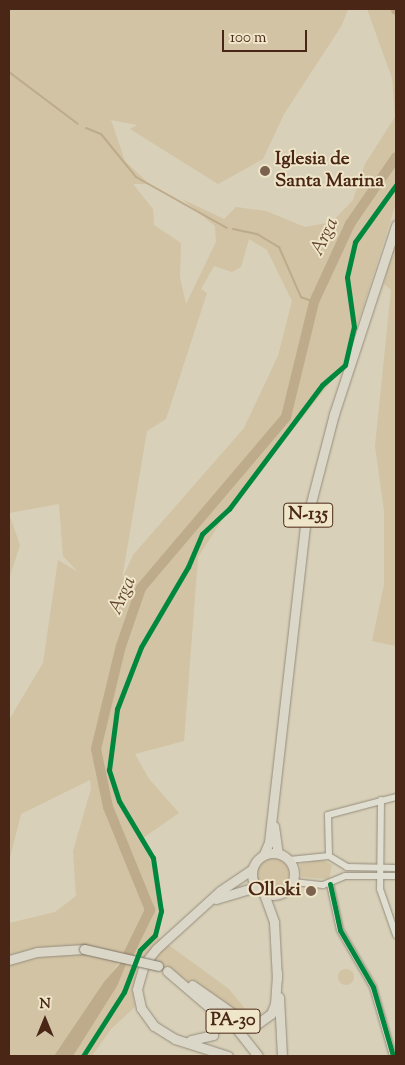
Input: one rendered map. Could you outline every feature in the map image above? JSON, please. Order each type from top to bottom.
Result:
[{"type":"highway","name":"N-135","points":[[251,870],[264,854],[272,816],[305,526],[334,414],[396,225]]},
{"type":"highway","name":"N-135","points":[[272,816],[278,853]]},
{"type":"highway","points":[[264,854],[278,853],[289,860],[292,882],[279,894],[274,922],[282,1056]]},
{"type":"highway","points":[[228,1056],[175,1039],[154,1026],[137,998],[139,977],[156,948],[209,902],[251,870],[256,887],[264,894],[274,922]]},
{"type":"highway","points":[[209,902],[256,887]]},
{"type":"highway","points":[[264,894],[279,894]]},
{"type":"highway","name":"PA-30","points":[[9,960],[37,952],[84,949],[158,966],[202,991],[230,1019],[258,1056]]},
{"type":"highway","points":[[139,977],[143,1006],[161,1028],[192,1041],[213,1035],[216,1014],[167,971]]},
{"type":"highway","points":[[202,991],[245,1022],[256,1024],[271,1014],[275,1004],[276,973]]},
{"type":"street","points":[[329,856],[328,815],[396,797]]},
{"type":"street","points":[[381,800],[380,876],[384,908],[396,935]]},
{"type":"street","points":[[289,860],[329,856],[347,867],[396,868]]},
{"type":"street","points":[[337,878],[338,862]]},
{"type":"street","points":[[292,882],[330,884],[337,878],[396,876]]},
{"type":"street","points":[[330,884],[340,930],[373,987],[393,1056]]},
{"type":"shaded area","points":[[9,9],[348,9],[342,25],[284,114],[263,159],[218,184],[130,129],[137,125],[111,120],[125,161],[149,184],[133,184],[153,209],[154,225],[181,243],[180,277],[186,304],[216,242],[215,226],[182,199],[224,219],[236,207],[266,211],[305,227],[332,222],[353,200],[365,164],[395,117],[392,78],[367,9],[396,9],[396,203],[342,368],[229,509],[198,557],[184,741],[135,754],[149,779],[179,813],[143,838],[160,890],[155,935],[229,989],[250,1015],[245,1022],[193,985],[140,959],[132,989],[135,1007],[111,1029],[92,1056],[73,1056],[129,957],[124,955],[54,1056],[9,1056],[9,923],[55,912],[76,896],[73,851],[91,789],[90,780],[21,814],[9,862],[9,720],[43,663],[58,560],[78,572],[63,556],[59,504],[9,513]],"holes":[[[249,239],[267,250],[292,301],[278,356],[244,428],[133,555],[122,579],[147,431],[166,419],[207,293],[201,289],[214,266],[232,272],[241,267]]]},
{"type":"shaded area","points":[[396,235],[396,646],[372,641],[384,585],[384,511],[375,446],[391,290],[384,284]]},
{"type":"shaded area","points":[[9,514],[20,545],[9,579]]},
{"type":"shaded area","points":[[273,858],[284,863],[289,874],[284,885],[273,890],[262,885],[257,874],[262,863]]},
{"type":"shaded area","points":[[321,859],[332,865],[329,879],[301,877],[300,864]]},
{"type":"shaded area","points":[[132,950],[117,986],[73,1056],[54,1056],[104,982]]},
{"type":"shaded area","points":[[343,969],[349,969],[354,974],[352,983],[343,985],[338,980],[338,974]]},
{"type":"waterway","points":[[9,72],[78,124]]},
{"type":"waterway","points":[[86,128],[101,134],[136,177],[227,228]]},
{"type":"waterway","name":"Arga","points":[[126,959],[150,910],[108,807],[96,749],[121,646],[141,588],[286,417],[314,302],[350,224],[396,157]]},
{"type":"waterway","points":[[233,229],[257,234],[279,247],[301,297],[314,302]]},
{"type":"cycle path","points":[[83,1056],[124,992],[140,950],[155,935],[161,911],[153,858],[119,801],[109,770],[117,709],[141,647],[188,567],[202,534],[229,509],[322,385],[345,365],[354,327],[347,277],[355,242],[396,185]]},
{"type":"cycle path","points":[[330,884],[340,930],[373,987],[393,1056]]},
{"type":"place","name":"Iglesia de Santa Marina","points":[[265,171]]},
{"type":"place","name":"Olloki","points":[[311,891]]}]
